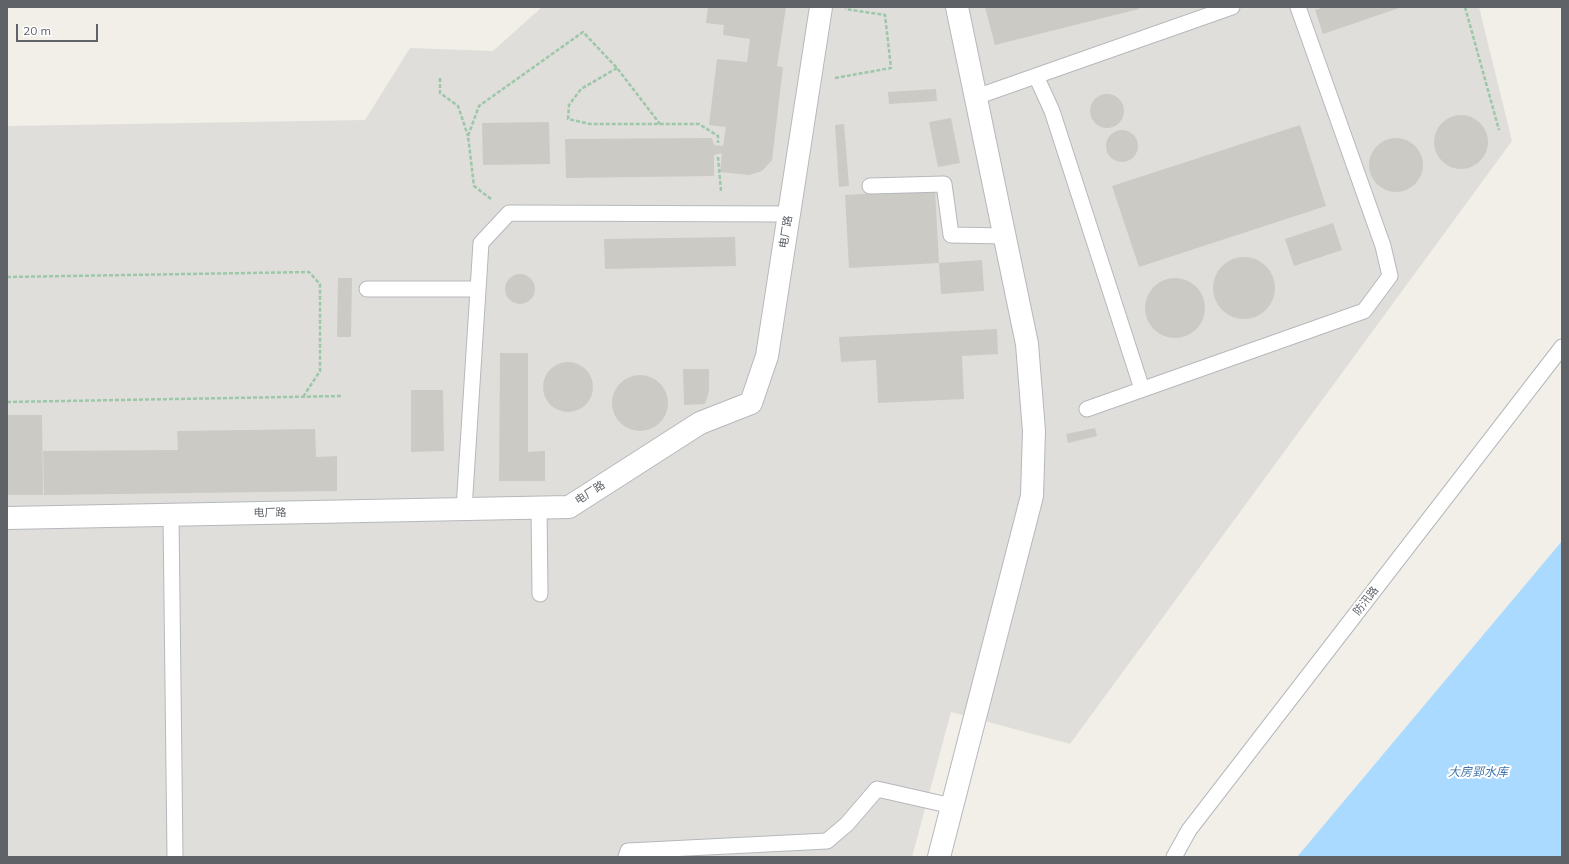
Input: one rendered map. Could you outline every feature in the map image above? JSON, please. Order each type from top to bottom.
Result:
[{"type":"street","points":[[939,857],[1032,496],[1034,431],[1027,344],[957,7]]},
{"type":"street","name":"电厂路","points":[[7,518],[569,507],[700,423],[751,402],[767,356],[810,75],[830,8]]},
{"type":"lane","points":[[976,97],[1232,7]]},
{"type":"lane","points":[[1087,409],[1364,311],[1390,276],[1383,246],[1298,7]]},
{"type":"lane","points":[[1036,76],[1052,111],[1142,389]]},
{"type":"lane","points":[[870,186],[944,184],[951,235],[1005,236]]},
{"type":"lane","points":[[464,509],[481,243],[509,213],[789,214]]},
{"type":"lane","points":[[367,289],[478,289]]},
{"type":"lane","name":"防汛路","points":[[1174,857],[1188,830],[1562,347]]},
{"type":"lane","points":[[539,508],[540,594]]},
{"type":"lane","points":[[171,515],[175,857]]},
{"type":"lane","points":[[626,857],[628,850],[827,841],[847,824],[877,789],[952,806]]},
{"type":"path","points":[[1465,7],[1499,130]]},
{"type":"path","points":[[810,75],[832,78],[891,68],[885,15],[830,8]]},
{"type":"path","points":[[468,136],[479,106],[583,32],[617,68],[660,124]]},
{"type":"path","points":[[617,68],[581,89],[569,104],[568,119],[590,124],[699,124],[718,136],[718,143]]},
{"type":"path","points":[[440,78],[440,93],[458,106],[468,136],[474,186],[509,213]]},
{"type":"path","points":[[718,157],[718,175],[724,214]]},
{"type":"path","points":[[7,277],[309,272],[320,284],[320,371],[303,397]]},
{"type":"path","points":[[7,402],[343,396]]},
{"type":"shaded area","points":[[542,7],[1479,7],[1512,141],[1070,744],[951,712],[912,857],[7,857],[7,126],[365,120],[410,48],[493,51]]},
{"type":"water","name":"大房郢水库","points":[[1562,541],[1562,857],[1297,857]]},
{"type":"building","points":[[708,7],[786,7],[777,66],[783,67],[772,160],[762,171],[749,175],[720,172],[722,153],[714,155],[714,176],[566,178],[565,139],[712,138],[714,145],[723,146],[726,127],[709,125],[717,59],[747,62],[750,39],[723,35],[724,25],[706,23]]},
{"type":"building","points":[[985,7],[1138,7],[1139,9],[995,45]]},
{"type":"building","points":[[1324,7],[1402,7],[1323,34],[1315,10]]},
{"type":"building","points":[[936,89],[937,101],[889,104],[888,92]]},
{"type":"building","points":[[1107,94],[1113,95],[1119,99],[1123,105],[1123,117],[1119,123],[1113,127],[1107,128],[1101,127],[1095,123],[1091,117],[1090,111],[1091,105],[1095,99],[1101,95]]},
{"type":"building","points":[[1456,115],[1466,115],[1476,119],[1484,127],[1488,137],[1488,147],[1484,157],[1476,165],[1466,169],[1456,169],[1446,165],[1438,157],[1434,147],[1434,137],[1438,127],[1446,119]]},
{"type":"building","points":[[951,118],[960,163],[938,167],[929,122]]},
{"type":"building","points":[[549,122],[550,164],[483,165],[482,123]]},
{"type":"building","points":[[844,124],[849,186],[839,187],[835,125]]},
{"type":"building","points":[[1300,125],[1326,206],[1139,267],[1112,186]]},
{"type":"building","points":[[1119,130],[1125,130],[1134,134],[1138,146],[1134,158],[1125,162],[1119,162],[1110,158],[1106,149],[1106,143],[1110,134]]},
{"type":"building","points":[[1396,138],[1406,140],[1415,146],[1421,155],[1423,165],[1421,175],[1415,184],[1406,190],[1396,192],[1386,190],[1377,184],[1371,175],[1369,165],[1371,155],[1377,146],[1386,140]]},
{"type":"building","points":[[935,190],[939,263],[849,268],[845,195]]},
{"type":"building","points":[[1333,223],[1342,250],[1294,266],[1285,239]]},
{"type":"building","points":[[735,237],[736,266],[605,269],[604,239]]},
{"type":"building","points":[[1244,257],[1256,260],[1266,266],[1272,276],[1275,288],[1272,300],[1266,310],[1256,316],[1244,319],[1232,316],[1222,310],[1216,300],[1213,288],[1216,276],[1222,266],[1232,260]]},
{"type":"building","points":[[982,260],[984,291],[941,294],[939,263]]},
{"type":"building","points":[[520,274],[531,278],[535,289],[531,300],[520,304],[509,300],[505,289],[509,278]]},
{"type":"building","points":[[338,278],[352,278],[351,337],[337,337]]},
{"type":"building","points":[[1175,278],[1192,283],[1200,291],[1205,308],[1200,325],[1192,333],[1175,338],[1158,333],[1150,325],[1145,308],[1150,291],[1158,283]]},
{"type":"building","points":[[997,329],[998,354],[962,356],[964,399],[878,403],[876,360],[841,362],[839,337]]},
{"type":"building","points":[[500,353],[528,353],[528,452],[545,451],[545,481],[499,481]]},
{"type":"building","points":[[563,362],[573,362],[586,369],[593,382],[593,392],[586,405],[573,412],[563,412],[554,408],[547,401],[543,392],[543,382],[547,373],[554,366]]},
{"type":"building","points":[[683,369],[709,369],[709,391],[705,404],[684,405]]},
{"type":"building","points":[[640,375],[651,377],[660,383],[666,392],[668,403],[666,414],[660,423],[651,429],[640,431],[629,429],[620,423],[614,414],[612,403],[614,392],[620,383],[629,377]]},
{"type":"building","points":[[411,390],[443,390],[444,451],[411,452]]},
{"type":"building","points":[[7,415],[42,415],[43,495],[7,495]]},
{"type":"building","points":[[1095,428],[1097,436],[1068,443],[1066,434]]},
{"type":"building","points":[[315,429],[316,457],[337,456],[337,491],[44,495],[43,451],[178,450],[177,431]]}]
